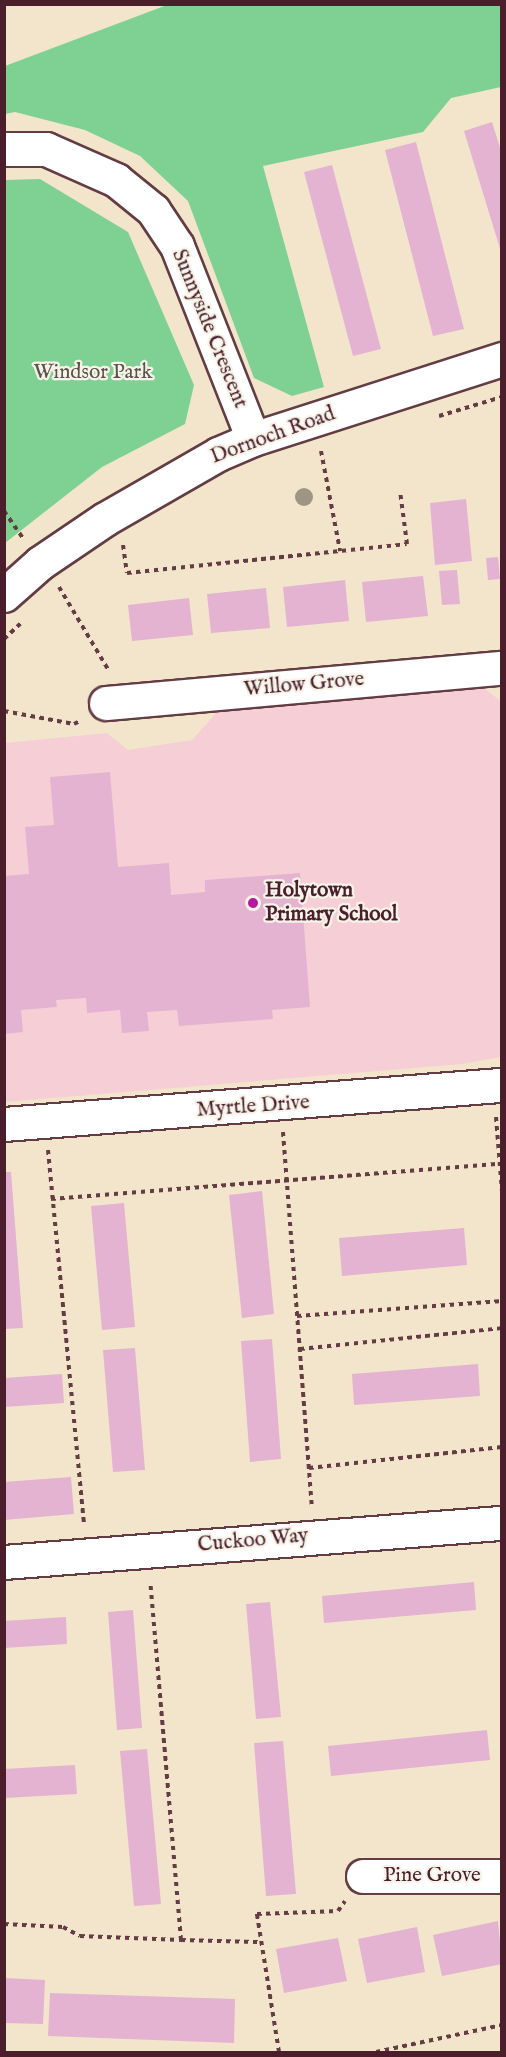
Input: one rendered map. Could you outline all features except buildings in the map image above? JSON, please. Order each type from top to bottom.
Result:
[{"type":"street","name":"Sunnyside Crescent","points":[[4,149],[46,149],[116,180],[153,210],[177,246],[253,438]]},
{"type":"street","name":"Dornoch Road","points":[[4,595],[40,563],[114,537],[162,483],[253,438],[501,359]]},
{"type":"street","name":"Willow Grove","points":[[106,703],[501,668]]},
{"type":"street","name":"Myrtle Drive","points":[[4,1124],[281,1105],[498,1086]]},
{"type":"street","name":"Cuckoo Way","points":[[4,1562],[314,1535],[501,1523]]},
{"type":"street","name":"Pine Grove","points":[[363,1876],[501,1876]]},
{"type":"path","points":[[433,417],[501,397]]},
{"type":"path","points":[[310,454],[332,447]]},
{"type":"path","points":[[321,451],[340,551]]},
{"type":"path","points":[[132,537],[114,537],[127,573],[406,544],[400,491]]},
{"type":"path","points":[[4,711],[74,724],[106,703],[111,674],[60,589],[40,563]]},
{"type":"path","points":[[52,596],[67,583]]},
{"type":"path","points":[[4,639],[28,617]]},
{"type":"path","points":[[498,1086],[501,1191]]},
{"type":"path","points":[[281,1105],[314,1535]]},
{"type":"path","points":[[47,1121],[51,1199],[87,1556]]},
{"type":"path","points":[[51,1199],[286,1183],[500,1164]]},
{"type":"path","points":[[297,1316],[501,1300]]},
{"type":"path","points":[[300,1349],[501,1328]]},
{"type":"path","points":[[309,1468],[501,1447]]},
{"type":"path","points":[[147,1551],[181,1940]]},
{"type":"path","points":[[279,2052],[257,1914],[338,1911],[363,1876]]},
{"type":"path","points":[[4,1924],[63,1927],[80,1936],[260,1942]]},
{"type":"path","points":[[376,2052],[501,2025]]},
{"type":"shaded area","name":"Holytown Primary School","points":[[482,687],[501,701],[500,1057],[463,1064],[5,1102],[5,743],[107,733],[128,750],[192,740],[218,711]]},
{"type":"green space","points":[[167,5],[501,5],[501,87],[451,98],[423,132],[263,166],[324,387],[292,396],[254,378],[188,201],[140,156],[85,130],[15,112],[5,114],[5,66]]},
{"type":"green space","name":"Windsor Park","points":[[40,179],[128,232],[194,385],[185,424],[102,467],[5,543],[5,180]]},
{"type":"place","name":"Holytown Primary School","points":[[253,903]]}]
